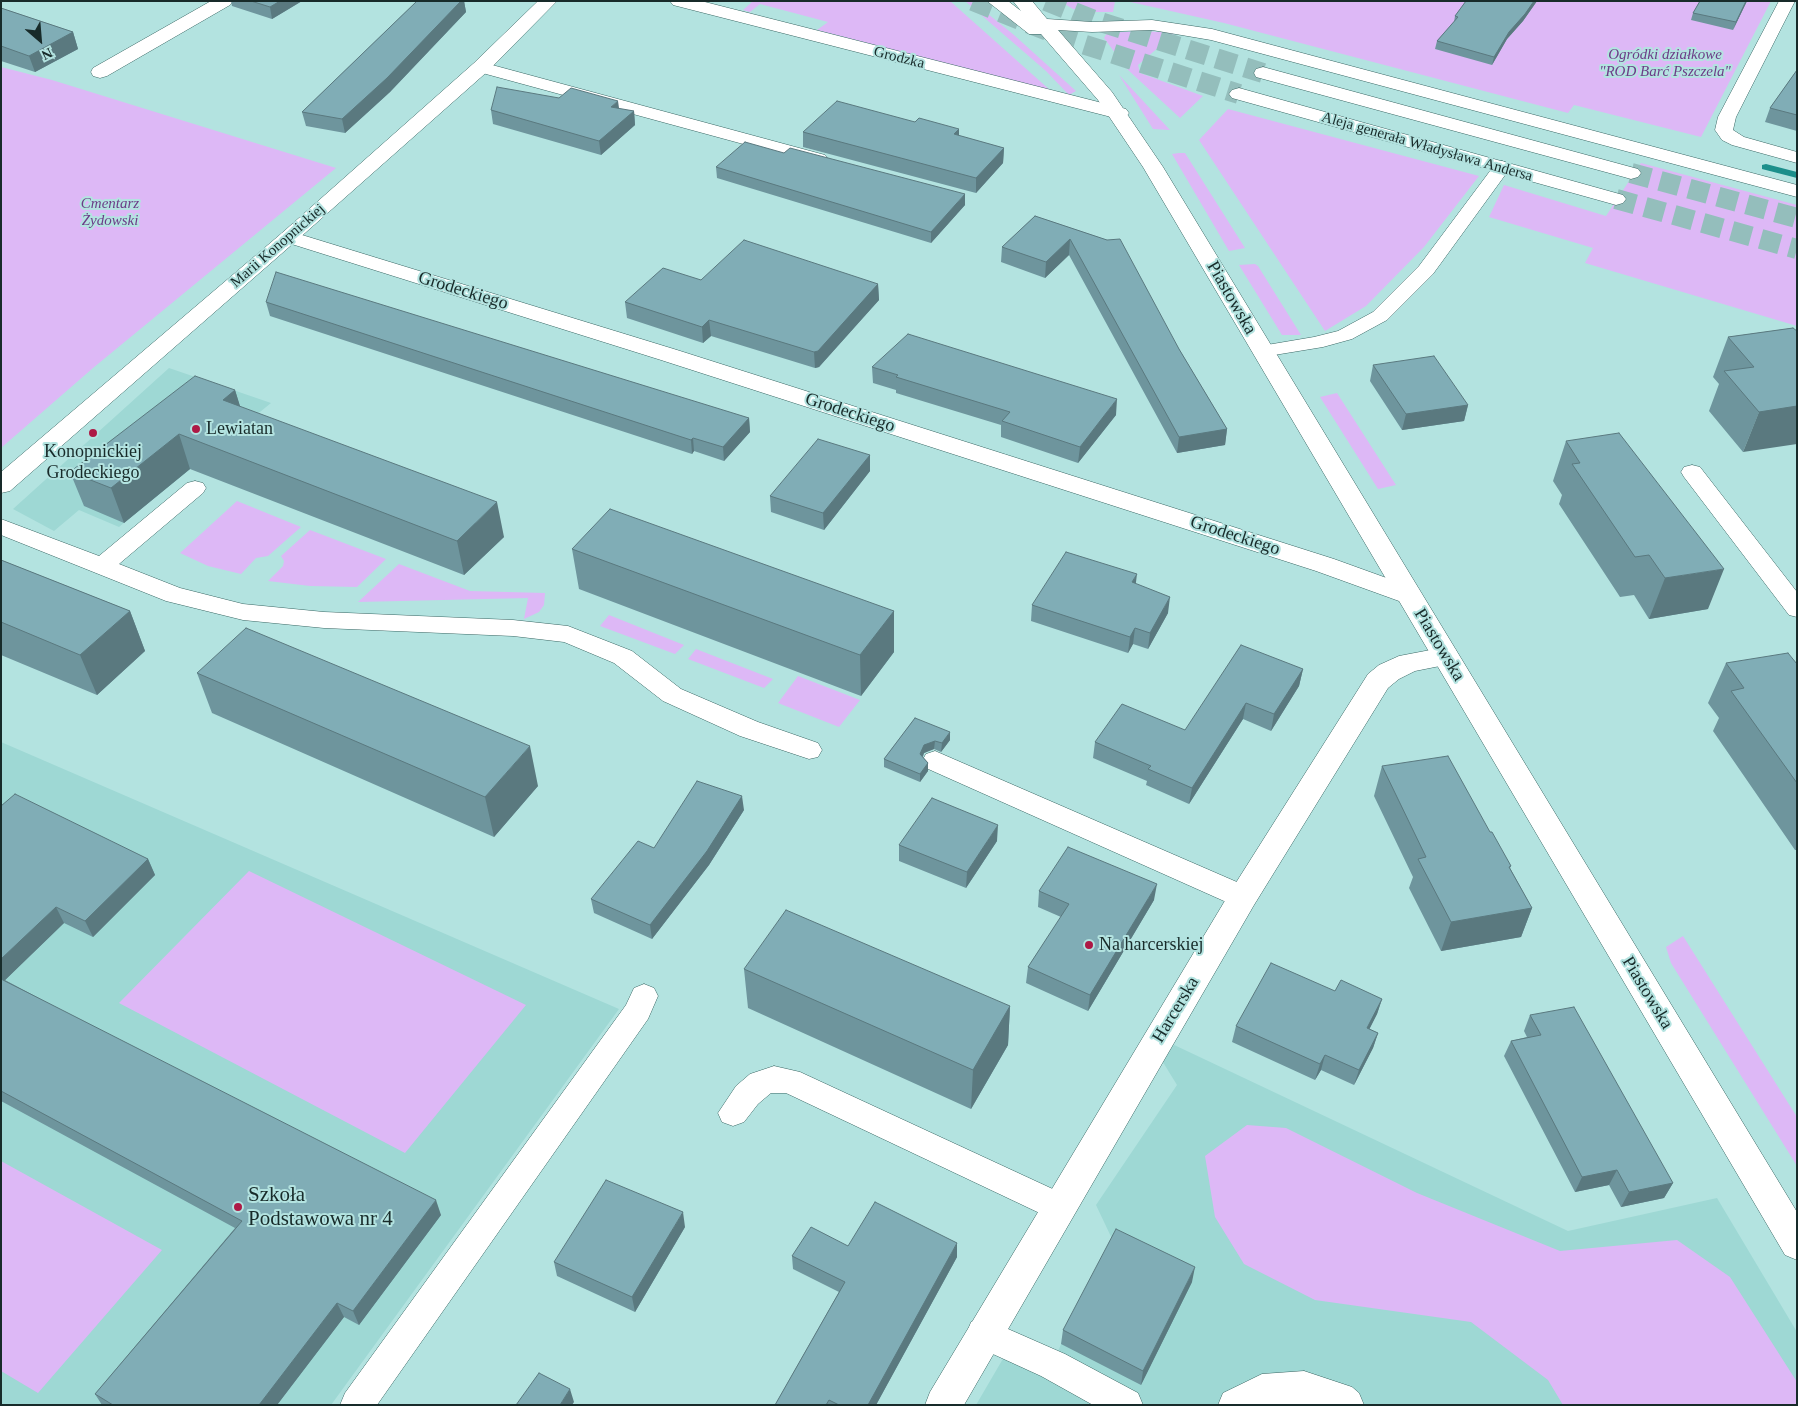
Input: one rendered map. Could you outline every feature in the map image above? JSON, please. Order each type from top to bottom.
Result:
[{"type":"street","points":[[100,72],[224,1]]},
{"type":"street","name":"Marii Konopnickiej","points":[[1,485],[290,237],[481,67],[548,1]]},
{"type":"street","name":"Grodzka","points":[[679,1],[1119,113]]},
{"type":"street","name":"Piastowska","points":[[996,1],[1068,55]]},
{"type":"street","name":"Piastowska","points":[[1022,1],[1119,113],[1153,166],[1797,1244]]},
{"type":"street","points":[[1042,24],[1092,27],[1152,25],[1212,35],[1797,191]]},
{"type":"street","name":"Aleja generała Władysława Andersa","points":[[1263,73],[1631,173]]},
{"type":"street","name":"Aleja generała Władysława Andersa","points":[[1239,94],[1616,199]]},
{"type":"street","name":"Grodeckiego","points":[[290,237],[1325,565],[1408,595]]},
{"type":"street","name":"Harcerska","points":[[943,1405],[983,1333],[1242,898],[1378,681],[1390,672],[1409,663],[1446,656]]},
{"type":"lane","points":[[1789,6],[1727,117],[1724,130],[1728,136],[1738,141],[1797,158]]},
{"type":"lane","points":[[481,67],[833,163]]},
{"type":"lane","points":[[1262,351],[1316,343],[1345,335],[1380,316],[1426,270],[1502,167]]},
{"type":"lane","points":[[1692,472],[1797,609]]},
{"type":"lane","points":[[101,567],[195,488]]},
{"type":"lane","points":[[1,526],[174,596],[243,612],[324,620],[513,628],[568,634],[623,657],[672,695],[749,729],[809,750]]},
{"type":"lane","points":[[934,762],[1242,898]]},
{"type":"lane","points":[[358,1405],[638,1011],[644,996]]},
{"type":"lane","points":[[733,1113],[747,1095],[761,1083],[774,1079],[790,1081],[1059,1207]]},
{"type":"lane","points":[[983,1333],[1053,1365],[1126,1405]]},
{"type":"lane","points":[[1235,1405],[1262,1390],[1304,1387],[1340,1398],[1347,1405]]},
{"type":"shaded area","points":[[169,368],[271,403],[119,527],[79,510],[54,531],[13,509]]},
{"type":"shaded area","name":"Szkoła Podstawowa nr 4","points":[[1,742],[619,1009],[331,1405],[1,1405]]},
{"type":"shaded area","points":[[1170,1043],[1568,1231],[1717,1198],[1797,1332],[1797,1405],[976,1405],[1004,1357],[1053,1365],[1061,1344],[1114,1243],[1096,1205],[1177,1085],[1161,1059]]},
{"type":"green space","points":[[753,1],[950,1],[1051,91],[817,30],[828,22],[760,4],[750,12],[743,10]]},
{"type":"green space","points":[[965,1],[972,1],[1014,35],[1076,91],[1069,95],[1046,71]]},
{"type":"green space","points":[[1060,1],[1115,1],[1113,12],[1095,12],[1073,9]]},
{"type":"green space","name":"Ogródki działkowe \"ROD Barć Pszczela\"","points":[[1126,1],[1771,1],[1701,137],[1574,105],[1568,113],[1224,23]]},
{"type":"green space","points":[[1143,31],[1175,33],[1138,65],[1140,73],[1203,96],[1180,118],[1127,69],[1104,38],[1107,33]]},
{"type":"green space","name":"Cmentarz Żydowski","points":[[1,67],[52,80],[336,168],[93,368],[1,448]]},
{"type":"green space","points":[[1119,75],[1170,130],[1153,129]]},
{"type":"green space","points":[[1228,109],[1479,176],[1424,247],[1366,306],[1325,331],[1199,140]]},
{"type":"green space","points":[[1185,153],[1245,248],[1229,251],[1172,154]]},
{"type":"green space","points":[[1641,163],[1797,205],[1797,326],[1585,263],[1593,248],[1489,217],[1504,185],[1606,216]]},
{"type":"green space","points":[[1255,264],[1301,335],[1282,335],[1239,265]]},
{"type":"green space","points":[[1337,393],[1396,485],[1378,489],[1320,397]]},
{"type":"green space","points":[[237,501],[301,527],[268,556],[256,558],[241,574],[208,566],[180,553]]},
{"type":"green space","points":[[310,530],[386,559],[357,587],[310,586],[268,581],[283,566],[284,561],[281,556]]},
{"type":"green space","points":[[399,564],[470,591],[545,593],[544,605],[539,612],[524,619],[528,598],[358,602]]},
{"type":"green space","points":[[609,615],[684,645],[675,654],[600,626]]},
{"type":"green space","points":[[696,649],[773,679],[764,688],[688,659]]},
{"type":"green space","points":[[798,676],[860,700],[839,727],[778,703]]},
{"type":"green space","points":[[249,871],[526,1005],[405,1153],[119,1003]]},
{"type":"green space","points":[[1683,936],[1797,1117],[1797,1166],[1671,963],[1666,947]]},
{"type":"green space","points":[[1247,1125],[1286,1128],[1417,1193],[1560,1251],[1677,1240],[1730,1277],[1797,1382],[1797,1405],[1563,1405],[1548,1380],[1471,1322],[1315,1300],[1244,1264],[1215,1217],[1205,1156]]},
{"type":"green space","points":[[1,1161],[162,1250],[38,1393],[1,1371]]},
{"type":"building","points":[[251,1],[280,1],[270,7]]},
{"type":"building","points":[[417,1],[461,1],[387,78],[342,119],[302,112]]},
{"type":"building","points":[[1466,1],[1534,1],[1509,32],[1494,57],[1437,41],[1458,17],[1455,16]]},
{"type":"building","points":[[1700,1],[1746,1],[1736,22],[1693,13]]},
{"type":"building","points":[[1,8],[73,32],[29,56],[1,46]]},
{"type":"building","points":[[1797,70],[1797,115],[1770,108]]},
{"type":"building","points":[[497,87],[559,98],[571,88],[618,101],[611,107],[634,111],[599,141],[491,110]]},
{"type":"building","points":[[837,101],[915,122],[919,118],[959,129],[954,134],[1004,148],[976,178],[803,132]]},
{"type":"building","points":[[745,142],[784,153],[790,148],[965,194],[931,232],[716,167]]},
{"type":"building","points":[[1035,216],[1107,240],[1120,239],[1179,349],[1227,429],[1179,437],[1070,239],[1046,262],[1002,247]]},
{"type":"building","points":[[744,240],[878,284],[818,351],[814,352],[709,320],[702,327],[625,302],[663,268],[701,280]]},
{"type":"building","points":[[276,272],[749,418],[723,447],[693,438],[691,440],[266,302]]},
{"type":"building","points":[[1793,328],[1797,331],[1797,406],[1759,412],[1724,371],[1754,367],[1728,337]]},
{"type":"building","points":[[908,334],[1117,399],[1080,447],[1002,421],[1010,412],[896,377],[898,375],[872,367]]},
{"type":"building","points":[[1434,356],[1468,405],[1406,414],[1373,365]]},
{"type":"building","points":[[195,376],[235,390],[223,400],[497,502],[457,541],[179,434],[111,488],[70,472]]},
{"type":"building","points":[[1619,433],[1724,569],[1665,578],[1649,555],[1635,557],[1572,464],[1580,463],[1566,441]]},
{"type":"building","points":[[818,439],[870,455],[823,513],[770,496]]},
{"type":"building","points":[[610,509],[894,611],[860,655],[572,549]]},
{"type":"building","points":[[1066,552],[1137,574],[1132,582],[1170,597],[1150,633],[1135,628],[1130,637],[1032,605]]},
{"type":"building","points":[[1,560],[130,611],[80,655],[1,622]]},
{"type":"building","points":[[246,628],[530,746],[485,797],[197,673]]},
{"type":"building","points":[[1241,645],[1303,669],[1274,714],[1246,703],[1192,788],[1148,769],[1151,766],[1095,742],[1122,704],[1185,730]]},
{"type":"building","points":[[1788,653],[1797,664],[1797,783],[1731,691],[1744,688],[1726,663]]},
{"type":"building","points":[[915,718],[950,732],[942,743],[935,741],[924,745],[920,754],[928,763],[920,774],[884,759]]},
{"type":"building","points":[[1448,756],[1511,866],[1509,867],[1532,908],[1451,922],[1418,859],[1426,857],[1382,766]]},
{"type":"building","points":[[697,781],[742,796],[707,851],[650,925],[591,899],[638,841],[654,848]]},
{"type":"building","points":[[15,794],[148,859],[85,921],[56,907],[1,959],[1,806]]},
{"type":"building","points":[[932,798],[998,825],[967,872],[899,845]]},
{"type":"building","points":[[1068,847],[1157,884],[1090,995],[1028,967],[1069,904],[1039,891]]},
{"type":"building","points":[[786,910],[1010,1006],[973,1070],[744,969]]},
{"type":"building","points":[[1271,963],[1335,991],[1341,980],[1382,999],[1367,1028],[1378,1033],[1359,1070],[1325,1055],[1320,1064],[1236,1026]]},
{"type":"building","points":[[1,979],[436,1200],[353,1311],[337,1303],[259,1405],[113,1405],[95,1394],[242,1221],[1,1091]]},
{"type":"building","points":[[1574,1007],[1673,1183],[1629,1192],[1617,1170],[1582,1177],[1511,1041],[1541,1035],[1530,1015]]},
{"type":"building","points":[[606,1180],[683,1212],[632,1297],[554,1262]]},
{"type":"building","points":[[875,1202],[957,1243],[868,1405],[839,1405],[829,1400],[826,1405],[775,1405],[845,1282],[792,1256],[811,1227],[848,1246]]},
{"type":"building","points":[[1116,1229],[1195,1267],[1143,1371],[1063,1330]]},
{"type":"building","points":[[539,1373],[570,1389],[560,1405],[516,1405]]},
{"type":"waterway","points":[[1766,167],[1797,175]]},
{"type":"tunnel","points":[[973,1],[1070,40],[1239,94]]},
{"type":"tunnel","points":[[1046,1],[1094,20],[1263,73]]},
{"type":"tunnel","points":[[1631,173],[1797,218]]},
{"type":"tunnel","points":[[1616,199],[1797,249]]},
{"type":"place","name":"Lewiatan","points":[[196,429]]},
{"type":"place","name":"Konopnickiej Grodeckiego","points":[[93,433]]},
{"type":"place","name":"Na harcerskiej","points":[[1089,945]]},
{"type":"place","name":"Szkoła Podstawowa nr 4","points":[[238,1207]]}]
